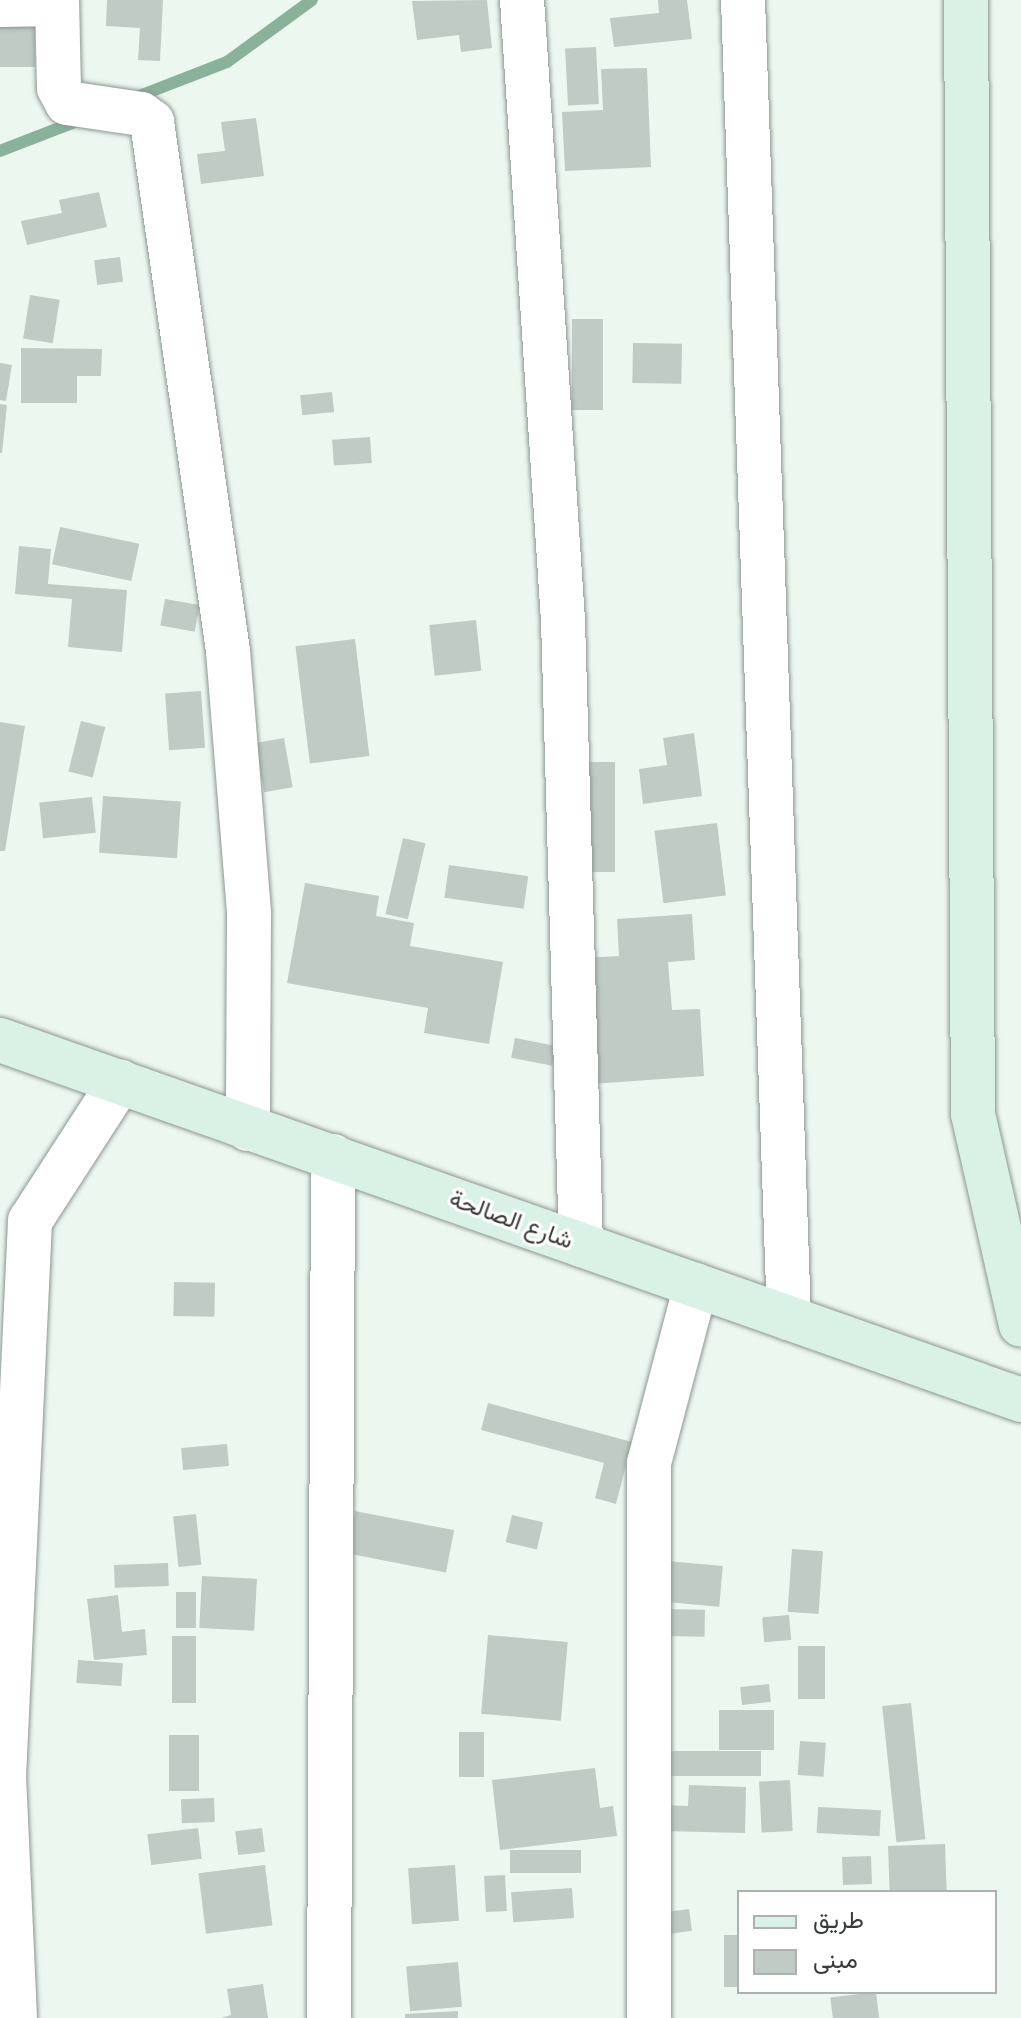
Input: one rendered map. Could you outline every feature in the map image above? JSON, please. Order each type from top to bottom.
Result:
[{"type":"street","points":[[522,0],[563,620],[581,1245]]},
{"type":"street","points":[[743,0],[789,1318]]},
{"type":"street","points":[[966,0],[973,1114],[1021,1325]]},
{"type":"street","points":[[0,5],[57,2],[59,88],[67,103],[119,116],[141,114],[152,122],[228,651],[249,914],[248,1129]]},
{"type":"street","name":"شارع الصالحة","points":[[0,1040],[1021,1400]]},
{"type":"street","points":[[15,2018],[4,1917],[4,1777],[30,1221],[120,1082]]},
{"type":"street","points":[[329,2018],[333,1156]]},
{"type":"street","points":[[649,2018],[649,1463],[696,1285]]},
{"type":"building","points":[[107,0],[163,0],[160,61],[138,60],[140,28],[106,26]]},
{"type":"building","points":[[487,0],[492,48],[461,52],[459,35],[417,40],[412,1]]},
{"type":"building","points":[[658,0],[687,0],[692,39],[614,47],[610,18],[659,13]]},
{"type":"building","points":[[0,25],[35,25],[35,67],[0,67]]},
{"type":"building","points":[[596,47],[599,104],[568,106],[565,49]]},
{"type":"building","points":[[647,68],[651,167],[565,171],[562,112],[603,110],[601,69]]},
{"type":"building","points":[[256,118],[264,176],[201,184],[197,154],[225,151],[221,122]]},
{"type":"building","points":[[99,192],[107,227],[27,245],[21,221],[62,213],[59,200]]},
{"type":"building","points":[[120,257],[123,282],[97,285],[94,260]]},
{"type":"building","points":[[30,295],[60,300],[53,343],[23,338]]},
{"type":"building","points":[[572,319],[603,319],[603,410],[572,410]]},
{"type":"building","points":[[633,343],[682,344],[681,384],[632,383]]},
{"type":"building","points":[[21,348],[102,349],[101,376],[77,376],[77,403],[21,403]]},
{"type":"building","points":[[0,363],[12,365],[6,401],[0,400]]},
{"type":"building","points":[[332,392],[334,412],[302,415],[300,395]]},
{"type":"building","points":[[0,404],[7,405],[2,453],[0,453]]},
{"type":"building","points":[[370,437],[372,463],[334,466],[332,440]]},
{"type":"building","points":[[60,527],[139,544],[131,581],[52,564]]},
{"type":"building","points":[[19,546],[51,549],[48,584],[127,590],[122,652],[68,647],[72,599],[15,594]]},
{"type":"building","points":[[165,599],[199,605],[195,632],[160,626]]},
{"type":"building","points":[[476,620],[481,671],[435,676],[429,625]]},
{"type":"building","points":[[355,639],[369,756],[310,763],[295,646]]},
{"type":"building","points":[[201,691],[205,748],[169,750],[165,694]]},
{"type":"building","points":[[81,721],[105,727],[93,778],[68,771]]},
{"type":"building","points":[[0,722],[25,726],[5,851],[0,851]]},
{"type":"building","points":[[694,733],[702,796],[643,804],[639,769],[667,765],[663,738]]},
{"type":"building","points":[[284,738],[293,787],[264,792],[255,743]]},
{"type":"building","points":[[585,762],[615,762],[615,872],[585,872]]},
{"type":"building","points":[[103,796],[181,801],[177,858],[99,853]]},
{"type":"building","points":[[92,797],[96,833],[43,838],[39,803]]},
{"type":"building","points":[[717,823],[726,895],[663,903],[654,831]]},
{"type":"building","points":[[403,838],[425,843],[408,919],[385,914]]},
{"type":"building","points":[[449,865],[528,876],[524,909],[444,898]]},
{"type":"building","points":[[305,883],[379,896],[376,916],[414,923],[410,946],[503,962],[489,1044],[424,1033],[428,1008],[287,983]]},
{"type":"building","points":[[692,914],[695,960],[668,962],[672,1010],[700,1009],[704,1076],[592,1084],[583,958],[619,956],[617,919]]},
{"type":"building","points":[[515,1038],[556,1046],[552,1066],[511,1058]]},
{"type":"building","points":[[174,1282],[215,1283],[214,1317],[173,1316]]},
{"type":"building","points":[[488,1403],[632,1442],[616,1504],[595,1498],[604,1463],[481,1430]]},
{"type":"building","points":[[227,1444],[229,1466],[183,1470],[181,1448]]},
{"type":"building","points":[[355,1511],[454,1530],[446,1572],[347,1553]]},
{"type":"building","points":[[196,1514],[201,1565],[178,1567],[173,1516]]},
{"type":"building","points":[[512,1515],[543,1522],[537,1549],[506,1542]]},
{"type":"building","points":[[792,1549],[823,1551],[819,1614],[788,1612]]},
{"type":"building","points":[[667,1561],[723,1566],[719,1607],[663,1602]]},
{"type":"building","points":[[168,1563],[169,1586],[115,1588],[114,1565]]},
{"type":"building","points":[[202,1576],[257,1579],[254,1631],[199,1628]]},
{"type":"building","points":[[176,1592],[196,1592],[196,1628],[176,1628]]},
{"type":"building","points":[[118,1595],[122,1632],[145,1629],[147,1655],[94,1660],[87,1599]]},
{"type":"building","points":[[664,1609],[705,1610],[705,1637],[664,1636]]},
{"type":"building","points":[[789,1615],[791,1640],[764,1642],[762,1617]]},
{"type":"building","points":[[488,1635],[568,1642],[561,1721],[481,1714]]},
{"type":"building","points":[[172,1636],[196,1636],[196,1703],[172,1703]]},
{"type":"building","points":[[798,1646],[825,1646],[825,1699],[798,1699]]},
{"type":"building","points":[[78,1660],[123,1663],[121,1686],[76,1683]]},
{"type":"building","points":[[769,1684],[771,1702],[742,1705],[740,1687]]},
{"type":"building","points":[[911,1703],[925,1839],[896,1842],[882,1706]]},
{"type":"building","points":[[719,1710],[774,1710],[774,1750],[719,1750]]},
{"type":"building","points":[[459,1732],[484,1732],[484,1777],[459,1777]]},
{"type":"building","points":[[169,1735],[199,1735],[199,1791],[169,1791]]},
{"type":"building","points":[[800,1741],[826,1743],[824,1777],[798,1775]]},
{"type":"building","points":[[664,1751],[761,1751],[761,1776],[664,1776]]},
{"type":"building","points":[[595,1768],[600,1808],[613,1806],[617,1836],[500,1850],[492,1780]]},
{"type":"building","points":[[790,1780],[793,1831],[762,1833],[759,1782]]},
{"type":"building","points":[[689,1785],[746,1787],[745,1833],[662,1831],[663,1805],[688,1806]]},
{"type":"building","points":[[214,1798],[215,1822],[182,1823],[181,1799]]},
{"type":"building","points":[[818,1807],[881,1810],[880,1836],[817,1833]]},
{"type":"building","points":[[198,1828],[202,1859],[151,1865],[147,1834]]},
{"type":"building","points":[[262,1828],[265,1852],[238,1855],[235,1831]]},
{"type":"building","points":[[945,1844],[947,1890],[890,1890],[888,1846]]},
{"type":"building","points":[[510,1850],[581,1850],[581,1873],[510,1873]]},
{"type":"building","points":[[871,1856],[872,1884],[843,1885],[842,1857]]},
{"type":"building","points":[[265,1865],[272,1926],[206,1934],[198,1873]]},
{"type":"building","points":[[455,1865],[459,1921],[412,1924],[408,1868]]},
{"type":"building","points":[[505,1875],[507,1911],[486,1912],[484,1876]]},
{"type":"building","points":[[572,1888],[574,1918],[513,1922],[511,1892]]},
{"type":"building","points":[[689,1909],[692,1931],[661,1935],[658,1913]]},
{"type":"building","points":[[724,1935],[737,1935],[737,1987],[724,1987]]},
{"type":"building","points":[[458,1962],[462,2007],[410,2011],[406,1967]]},
{"type":"building","points":[[263,1984],[268,2018],[221,2018],[231,2015],[227,1989]]},
{"type":"building","points":[[876,1994],[879,2018],[833,2018],[830,1998]]},
{"type":"building","points":[[458,2011],[458,2018],[405,2018],[405,2014]]},
{"type":"waterway","points":[[134,98],[227,62],[312,0]]},
{"type":"waterway","points":[[0,151],[80,120]]}]
